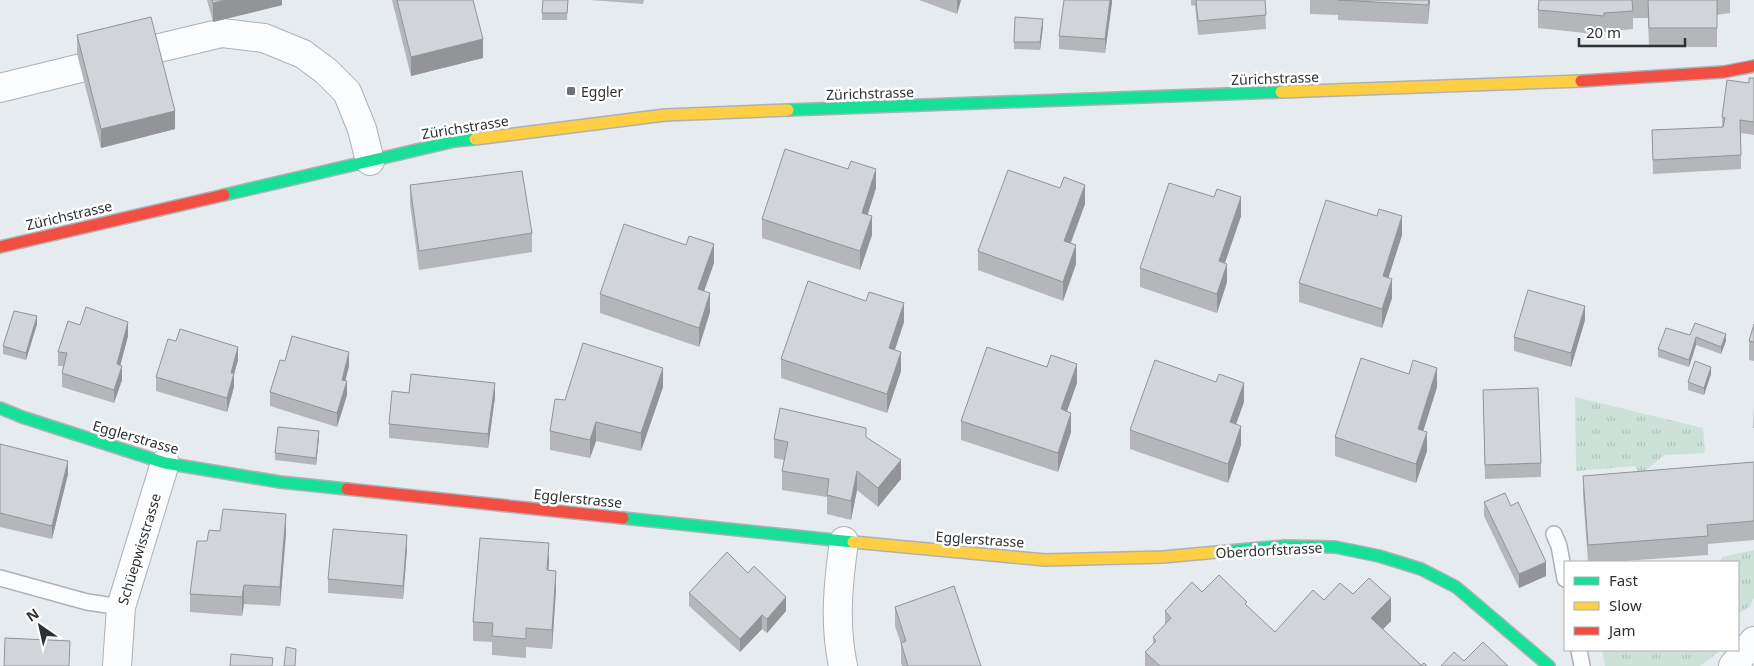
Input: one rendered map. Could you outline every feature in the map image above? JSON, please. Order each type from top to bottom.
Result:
[{"type":"main road","name":"Zürichstrasse","points":[[0,246],[455,141],[664,116],[1607,80],[1723,72],[1754,66]]},
{"type":"main road","name":"Egglerstrasse","points":[[0,408],[22,418],[165,463],[280,482],[844,542],[1045,560],[1163,557]]},
{"type":"main road","name":"Oberdorfstrasse","points":[[1163,557],[1285,546],[1335,547],[1379,556],[1421,569],[1456,587],[1549,666]]},
{"type":"street","points":[[155,49],[222,33],[264,38],[303,54],[326,71],[348,92],[362,129],[370,161]]},
{"type":"street","points":[[0,88],[81,68]]},
{"type":"street","name":"Schüepwisstrasse","points":[[117,666],[121,607],[165,463]]},
{"type":"street","points":[[843,666],[838,643],[837,593],[844,542]]},
{"type":"street","points":[[1733,666],[1754,641]]},
{"type":"lane","points":[[1554,534],[1559,546],[1564,574]]},
{"type":"lane","points":[[0,578],[87,602],[121,607]]},
{"type":"lane","points":[[1579,651],[1582,666]]},
{"type":"green space","points":[[1575,397],[1703,428],[1705,453],[1665,455],[1640,475],[1635,466],[1576,471]]},
{"type":"green space","points":[[1754,550],[1754,598],[1749,607],[1739,613],[1739,561],[1720,561],[1722,557]]},
{"type":"green space","points":[[1602,651],[1720,651],[1700,666],[1605,666]]},
{"type":"building","points":[[212,0],[226,0],[213,3]]},
{"type":"building","points":[[397,0],[473,0],[483,39],[411,57]]},
{"type":"building","points":[[543,0],[568,0],[567,13],[542,13]]},
{"type":"building","points":[[1064,0],[1110,0],[1105,39],[1059,36]]},
{"type":"building","points":[[1196,0],[1265,0],[1266,15],[1198,21]]},
{"type":"building","points":[[1338,0],[1429,0],[1428,5]]},
{"type":"building","points":[[1539,0],[1632,0],[1633,11],[1604,13],[1604,16],[1538,10]]},
{"type":"building","points":[[1648,0],[1717,0],[1717,28],[1649,28]]},
{"type":"building","points":[[151,17],[175,111],[101,129],[77,35]]},
{"type":"building","points":[[1015,17],[1043,19],[1040,42],[1014,42]]},
{"type":"building","points":[[1749,78],[1754,78],[1754,122],[1740,120],[1741,155],[1653,160],[1652,130],[1723,127],[1725,118],[1722,117],[1727,80],[1749,83]]},
{"type":"building","points":[[785,149],[848,169],[851,161],[876,169],[862,213],[872,216],[860,251],[762,219]]},
{"type":"building","points":[[1008,170],[1060,188],[1064,177],[1085,185],[1064,241],[1076,245],[1063,282],[978,251]]},
{"type":"building","points":[[522,171],[532,233],[419,251],[410,185]]},
{"type":"building","points":[[1169,183],[1214,197],[1217,189],[1241,197],[1219,261],[1227,264],[1217,294],[1140,268]]},
{"type":"building","points":[[1326,200],[1377,216],[1379,209],[1402,216],[1383,276],[1392,279],[1382,309],[1299,283]]},
{"type":"building","points":[[624,224],[686,245],[689,236],[714,244],[698,289],[710,293],[699,328],[600,294]]},
{"type":"building","points":[[808,281],[866,301],[869,292],[904,303],[889,348],[901,352],[887,394],[781,359]]},
{"type":"building","points":[[1528,290],[1585,306],[1571,353],[1514,337]]},
{"type":"building","points":[[86,307],[128,322],[117,364],[122,366],[114,390],[62,373],[67,353],[58,352],[68,321],[80,325]]},
{"type":"building","points":[[14,311],[37,316],[26,353],[3,346]]},
{"type":"building","points":[[1695,323],[1726,334],[1721,347],[1696,337],[1689,360],[1658,349],[1666,328],[1690,335]]},
{"type":"building","points":[[1754,324],[1754,342],[1749,341]]},
{"type":"building","points":[[180,329],[238,347],[231,373],[234,373],[227,398],[156,377],[168,339],[176,341]]},
{"type":"building","points":[[292,336],[349,352],[342,380],[347,381],[337,413],[270,392],[280,360],[285,361]]},
{"type":"building","points":[[583,343],[663,368],[641,433],[596,422],[590,440],[550,431],[555,399],[565,400]]},
{"type":"building","points":[[987,347],[1047,367],[1051,355],[1077,364],[1061,409],[1071,413],[1058,453],[961,421]]},
{"type":"building","points":[[1361,358],[1409,374],[1413,360],[1437,368],[1418,429],[1427,432],[1416,464],[1335,437]]},
{"type":"building","points":[[1155,360],[1216,382],[1219,374],[1244,383],[1230,422],[1241,426],[1228,464],[1130,430]]},
{"type":"building","points":[[1695,361],[1711,367],[1704,388],[1688,382]]},
{"type":"building","points":[[411,374],[495,383],[488,434],[389,424],[392,391],[409,393]]},
{"type":"building","points":[[1538,388],[1541,463],[1485,465],[1483,390]]},
{"type":"building","points":[[780,408],[866,428],[866,437],[901,460],[878,488],[857,471],[851,501],[827,495],[829,479],[782,471],[788,442],[774,439]]},
{"type":"building","points":[[278,427],[319,431],[316,458],[275,453]]},
{"type":"building","points":[[0,444],[68,461],[52,526],[0,513]]},
{"type":"building","points":[[1754,462],[1754,521],[1707,525],[1708,536],[1588,545],[1583,476]]},
{"type":"building","points":[[1505,493],[1511,506],[1518,502],[1546,562],[1519,574],[1484,502]]},
{"type":"building","points":[[223,509],[286,514],[280,587],[244,585],[242,597],[190,594],[197,541],[207,541],[209,530],[220,531]]},
{"type":"building","points":[[333,529],[407,535],[403,586],[328,579]]},
{"type":"building","points":[[480,538],[549,543],[547,570],[556,571],[552,630],[526,628],[526,639],[492,636],[493,623],[473,622]]},
{"type":"building","points":[[727,552],[748,573],[754,566],[786,597],[767,619],[762,615],[740,639],[689,593]]},
{"type":"building","points":[[1219,575],[1247,602],[1245,604],[1275,632],[1313,590],[1324,600],[1340,583],[1353,594],[1369,578],[1391,598],[1371,618],[1421,665],[1424,663],[1427,666],[1160,666],[1145,652],[1156,641],[1153,637],[1171,618],[1165,611],[1192,582],[1202,592]]},
{"type":"building","points":[[954,586],[981,666],[908,666],[901,643],[906,641],[895,607]]},
{"type":"building","points":[[5,638],[70,641],[69,666],[4,666]]},
{"type":"building","points":[[1483,642],[1508,666],[1441,666],[1454,652],[1464,661]]},
{"type":"building","points":[[286,647],[296,649],[295,666],[284,666]]},
{"type":"building","points":[[231,654],[273,658],[272,666],[230,666]]},
{"type":"traffic: fast","points":[[788,110],[1281,92]]},
{"type":"traffic: fast","points":[[224,195],[455,141],[475,139]]},
{"type":"traffic: fast","points":[[0,408],[22,417],[165,463],[280,482],[347,489]]},
{"type":"traffic: fast","points":[[623,518],[853,542]]},
{"type":"traffic: fast","points":[[1228,551],[1285,546],[1335,547],[1379,556],[1421,569],[1456,587],[1549,666]]},
{"type":"traffic: slow","points":[[1281,92],[1581,81]]},
{"type":"traffic: slow","points":[[475,139],[665,115],[788,110]]},
{"type":"traffic: slow","points":[[853,542],[1045,560],[1163,557],[1228,551]]},
{"type":"traffic: jam","points":[[1581,81],[1723,72],[1754,66]]},
{"type":"traffic: jam","points":[[0,247],[224,195]]},
{"type":"traffic: jam","points":[[347,489],[623,518]]},
{"type":"place","name":"Eggler","points":[[571,91]]}]
